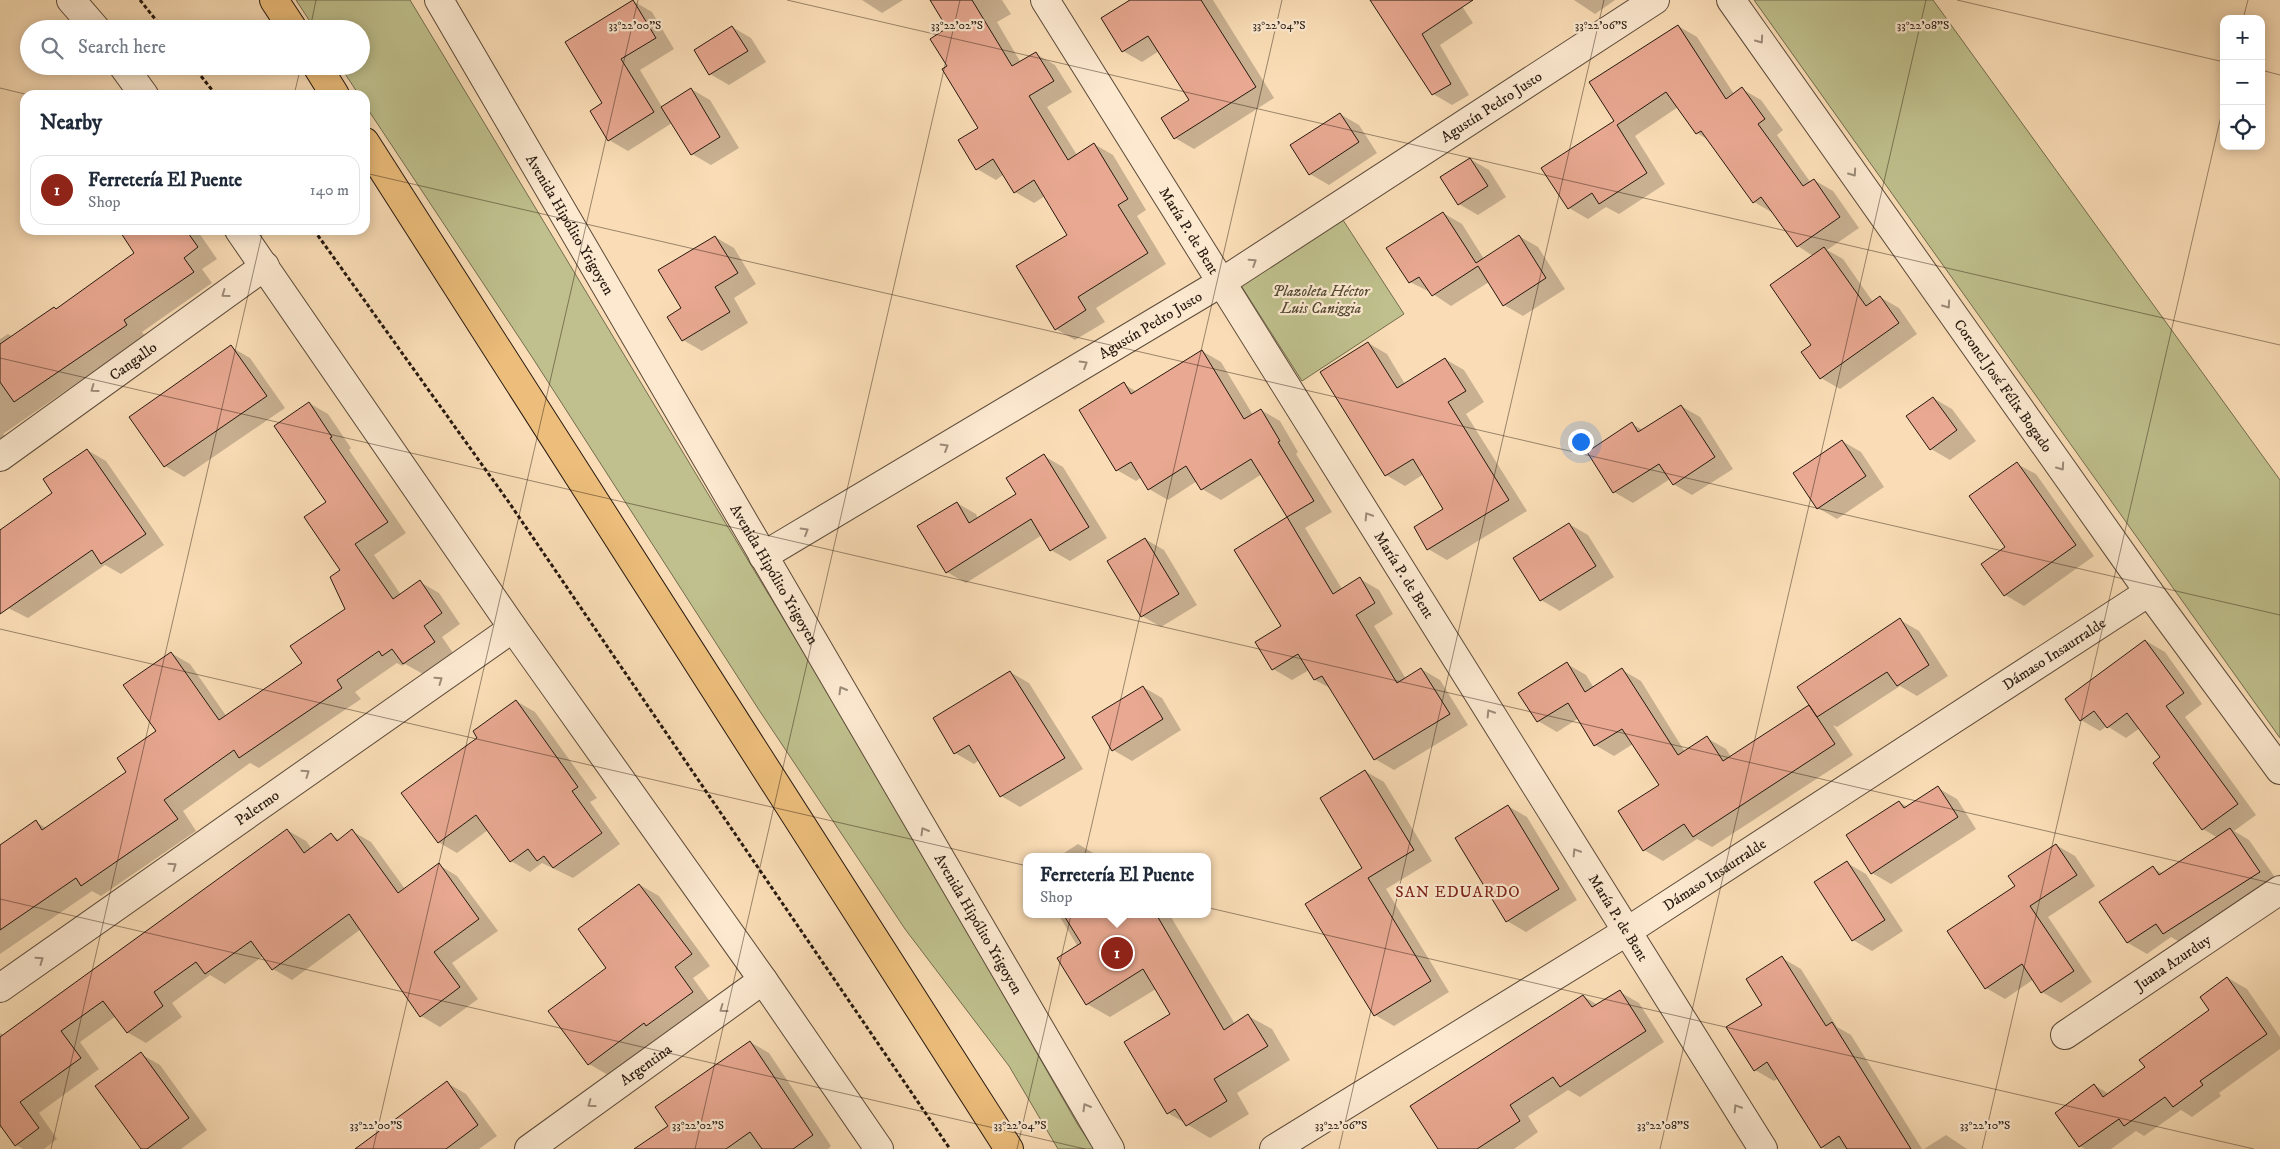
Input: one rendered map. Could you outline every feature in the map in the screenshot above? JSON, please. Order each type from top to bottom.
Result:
[{"type":"main road","points":[[274,0],[287,20]]},
{"type":"main road","points":[[323,75],[332,90]]},
{"type":"main road","points":[[370,150],[1009,1149]]},
{"type":"street","points":[[71,0],[88,20]]},
{"type":"street","name":"Avenida Hipólito Yrigoyen","points":[[439,0],[1110,1149]]},
{"type":"street","name":"María P. de Bent","points":[[1045,0],[1763,1149]]},
{"type":"street","name":"Agustín Pedro Justo","points":[[763,556],[1222,282],[1654,0]]},
{"type":"street","name":"Coronel José Félix Bogado","points":[[1731,0],[2149,592],[2280,770]]},
{"type":"street","points":[[130,75],[140,90]]},
{"type":"street","points":[[243,235],[513,628],[763,980],[879,1149]]},
{"type":"street","name":"Cangallo","points":[[0,457],[265,266]]},
{"type":"street","name":"Dámaso Insaurralde","points":[[1274,1149],[1626,932],[2149,592]]},
{"type":"street","name":"Palermo","points":[[0,988],[513,628]]},
{"type":"street","name":"Juana Azurduy","points":[[2065,1035],[2280,890]]},
{"type":"street","name":"Argentina","points":[[529,1149],[763,980]]},
{"type":"path","points":[[140,0],[156,20]]},
{"type":"path","points":[[200,75],[212,90]]},
{"type":"path","points":[[318,235],[508,501],[950,1149]]},
{"type":"green space","points":[[296,0],[410,0],[877,774],[1078,1125],[1094,1149],[1058,1149],[1009,1066],[905,929],[759,710],[532,357],[370,113],[370,90],[356,90],[346,75],[370,75],[370,20],[309,20]]},
{"type":"green space","points":[[1754,0],[1933,0],[2280,480],[2280,738]]},
{"type":"green space","name":"Plazoleta Héctor Luis Caniggia","points":[[1341,217],[1404,314],[1302,381],[1240,284]]},
{"type":"building","points":[[633,0],[656,38],[621,59],[654,112],[608,141],[590,111],[602,103],[565,42]]},
{"type":"building","points":[[930,0],[972,0],[1012,66],[1036,52],[1054,81],[1029,96],[1068,160],[1094,143],[1128,199],[1118,205],[1148,253],[1078,297],[1086,310],[1055,330],[1016,266],[1067,235],[1034,180],[1014,193],[993,159],[976,170],[958,140],[978,128],[942,69],[947,66],[930,39],[947,28]]},
{"type":"building","points":[[1130,0],[1201,0],[1256,87],[1174,139],[1161,118],[1189,100],[1148,36],[1122,52],[1101,18]]},
{"type":"building","points":[[1370,0],[1473,0],[1422,34],[1451,84],[1432,95]]},
{"type":"building","points":[[1678,25],[1726,99],[1742,87],[1765,119],[1758,124],[1803,186],[1814,179],[1840,217],[1797,247],[1761,197],[1753,203],[1701,131],[1696,134],[1666,92],[1617,125],[1647,173],[1599,204],[1592,193],[1568,209],[1541,168],[1614,121],[1589,82]]},
{"type":"building","points":[[732,26],[748,51],[709,75],[694,50]]},
{"type":"building","points":[[691,88],[720,137],[691,155],[661,107]]},
{"type":"building","points":[[1340,113],[1359,142],[1309,175],[1290,145]]},
{"type":"building","points":[[1470,158],[1488,186],[1458,205],[1440,177]]},
{"type":"building","points":[[1443,212],[1476,263],[1519,235],[1546,278],[1503,306],[1478,266],[1432,296],[1419,277],[1409,283],[1386,248]]},
{"type":"building","points":[[122,235],[190,235],[198,247],[184,258],[194,272],[124,320],[127,325],[14,402],[0,382],[0,344],[54,307],[56,309],[134,253]]},
{"type":"building","points":[[715,236],[738,273],[715,287],[730,312],[682,341],[667,317],[681,308],[658,270]]},
{"type":"building","points":[[1824,247],[1866,306],[1880,296],[1899,323],[1820,379],[1801,352],[1811,345],[1770,285]]},
{"type":"building","points":[[1368,342],[1397,388],[1445,358],[1466,391],[1448,402],[1509,500],[1427,550],[1414,527],[1443,509],[1413,459],[1385,476],[1320,372]]},
{"type":"building","points":[[231,345],[267,396],[164,467],[129,417]]},
{"type":"building","points":[[1202,350],[1244,419],[1261,409],[1280,441],[1278,442],[1314,501],[1287,517],[1251,459],[1201,490],[1186,466],[1148,490],[1131,462],[1116,471],[1079,410],[1124,382],[1131,394]]},
{"type":"building","points":[[1933,397],[1957,430],[1930,450],[1906,416]]},
{"type":"building","points":[[309,402],[332,437],[330,438],[388,522],[355,544],[393,599],[420,580],[442,613],[424,626],[435,642],[403,664],[392,649],[382,656],[379,651],[337,680],[342,688],[239,758],[234,750],[164,800],[178,819],[81,886],[76,878],[0,930],[0,845],[36,820],[42,830],[126,772],[117,758],[156,731],[123,685],[171,652],[219,720],[302,663],[290,646],[345,609],[330,577],[340,570],[304,517],[326,502],[274,426]]},
{"type":"building","points":[[1681,405],[1715,457],[1673,485],[1659,464],[1613,493],[1587,452],[1632,422],[1638,432]]},
{"type":"building","points":[[1842,440],[1866,476],[1817,509],[1793,473]]},
{"type":"building","points":[[87,449],[146,534],[101,564],[92,550],[0,614],[0,530],[52,493],[43,479]]},
{"type":"building","points":[[1044,454],[1089,527],[1050,551],[1031,519],[946,573],[917,526],[957,502],[969,523],[1016,494],[1006,478]]},
{"type":"building","points":[[2017,462],[2076,545],[2004,596],[1981,564],[2005,547],[1969,496]]},
{"type":"building","points":[[1287,517],[1333,594],[1360,577],[1375,603],[1356,615],[1397,683],[1421,668],[1450,714],[1374,760],[1322,676],[1314,680],[1298,654],[1272,670],[1255,642],[1281,626],[1234,550]]},
{"type":"building","points":[[1569,523],[1596,566],[1540,601],[1513,558]]},
{"type":"building","points":[[1145,538],[1179,594],[1141,617],[1107,561]]},
{"type":"building","points":[[1900,618],[1929,665],[1897,686],[1887,672],[1817,717],[1797,687]]},
{"type":"building","points":[[2145,640],[2184,693],[2166,706],[2238,804],[2202,830],[2153,763],[2160,757],[2127,713],[2107,728],[2094,711],[2080,721],[2065,699]]},
{"type":"building","points":[[1567,662],[1585,692],[1622,668],[1678,755],[1707,736],[1723,761],[1809,705],[1835,744],[1693,837],[1684,824],[1643,851],[1618,811],[1659,785],[1622,729],[1594,746],[1568,703],[1537,722],[1518,693]]},
{"type":"building","points":[[1010,671],[1065,758],[1000,797],[969,745],[954,754],[933,718]]},
{"type":"building","points":[[1143,686],[1163,719],[1112,751],[1092,717]]},
{"type":"building","points":[[516,700],[578,787],[572,791],[602,833],[553,868],[544,856],[537,861],[528,849],[510,862],[476,815],[438,843],[401,793],[477,738],[473,731]]},
{"type":"building","points":[[1365,770],[1414,850],[1368,878],[1431,981],[1374,1016],[1305,904],[1362,868],[1320,798]]},
{"type":"building","points":[[1938,786],[1958,817],[1871,874],[1846,835],[1899,801],[1904,808]]},
{"type":"building","points":[[1508,805],[1559,889],[1506,922],[1455,838]]},
{"type":"building","points":[[2230,828],[2260,872],[2163,934],[2156,924],[2127,943],[2099,902],[2153,866],[2159,875]]},
{"type":"building","points":[[287,829],[304,853],[331,833],[337,841],[352,829],[398,893],[439,863],[479,919],[434,952],[460,987],[420,1017],[349,914],[272,970],[251,941],[205,974],[196,962],[154,992],[163,1006],[127,1033],[103,1001],[61,1031],[81,1058],[20,1102],[39,1128],[15,1146],[0,1125],[0,1037]]},
{"type":"building","points":[[2056,844],[2077,875],[2030,906],[2074,971],[2041,993],[2022,964],[1985,989],[1947,931],[2015,886],[2008,876]]},
{"type":"building","points":[[1847,861],[1885,920],[1852,941],[1814,882]]},
{"type":"building","points":[[639,884],[692,954],[675,967],[693,992],[646,1026],[644,1023],[588,1065],[548,1011],[606,968],[578,929]]},
{"type":"building","points":[[1065,918],[1158,918],[1224,1030],[1248,1014],[1268,1046],[1214,1079],[1227,1101],[1186,1126],[1175,1109],[1167,1114],[1124,1042],[1170,1014],[1143,969],[1086,1005],[1057,958],[1081,943]]},
{"type":"building","points":[[1782,956],[1826,1026],[1832,1022],[1911,1149],[1847,1149],[1839,1136],[1821,1148],[1767,1062],[1754,1071],[1726,1027],[1762,1005],[1746,979]]},
{"type":"building","points":[[2227,977],[2267,1034],[2200,1081],[2203,1085],[2173,1107],[2165,1097],[2124,1126],[2119,1119],[2079,1147],[2055,1113],[2094,1084],[2103,1097],[2145,1067],[2139,1060],[2209,1010],[2200,997]]},
{"type":"building","points":[[1620,990],[1646,1031],[1560,1087],[1553,1077],[1510,1105],[1520,1121],[1477,1149],[1438,1149],[1410,1106],[1583,995],[1592,1007]]},
{"type":"building","points":[[750,1041],[813,1135],[793,1149],[762,1149],[750,1132],[726,1149],[634,1149],[668,1126],[655,1107]]},
{"type":"building","points":[[141,1052],[189,1118],[147,1149],[141,1149],[95,1086]]},
{"type":"building","points":[[447,1081],[478,1125],[446,1149],[355,1149]]},
{"type":"place","name":"Ferretería El Puente","points":[[1117,953]]},
{"type":"district","name":"SAN EDUARDO","points":[[1458,891]]}]
